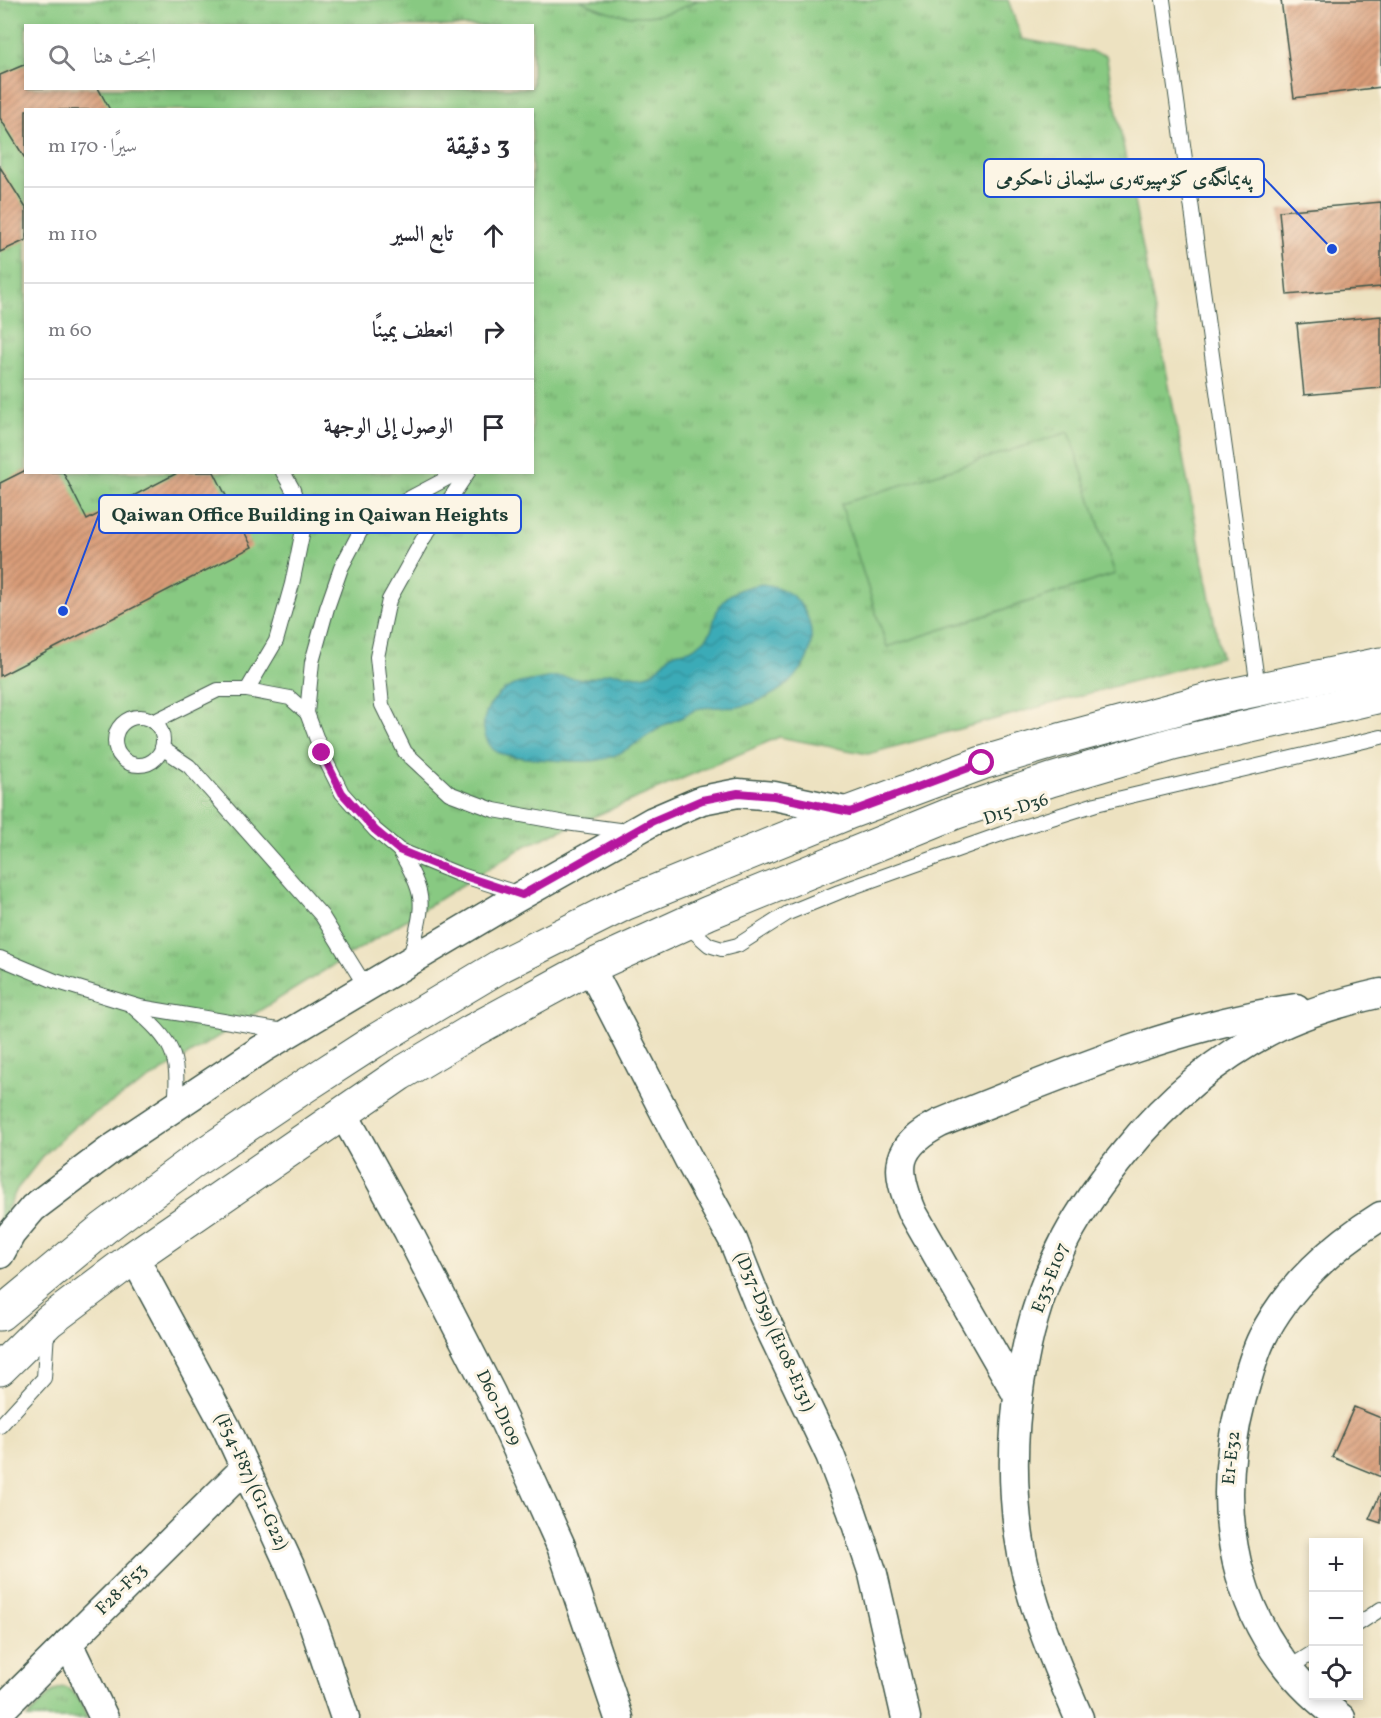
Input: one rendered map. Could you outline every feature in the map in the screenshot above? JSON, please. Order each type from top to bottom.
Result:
[{"type":"street","points":[[0,1314],[104,1228],[194,1161],[373,1042],[502,965],[624,904],[850,812],[1004,756],[1258,688],[1381,664]]},
{"type":"street","points":[[0,1369],[49,1321],[134,1257],[400,1074],[472,1031],[590,967],[685,924],[944,817],[1051,780],[1173,744],[1381,696]]},
{"type":"street","points":[[0,1254],[11,1234],[33,1209],[110,1150],[291,1032],[522,895],[634,832],[702,800],[738,793],[774,796],[850,812]]},
{"type":"street","name":"(D37-D59) (E108-E131)","points":[[590,967],[689,1160],[733,1240],[760,1308],[830,1455],[873,1574],[906,1718]]},
{"type":"street","points":[[1018,1396],[907,1199],[900,1170],[902,1159],[915,1139],[940,1123],[1121,1053],[1210,1026],[1277,1011],[1368,996]]},
{"type":"street","name":"E33-E107","points":[[1079,1718],[1034,1602],[1019,1537],[1016,1501],[1015,1432],[1018,1396],[1030,1332],[1053,1266],[1066,1238],[1106,1176],[1146,1126],[1196,1080],[1248,1043],[1304,1016],[1368,996]]},
{"type":"street","name":"D60-D109","points":[[343,1113],[408,1231],[491,1393],[528,1473],[561,1546],[619,1718]]},
{"type":"street","name":"E1-E32","points":[[1341,1718],[1320,1702],[1287,1669],[1259,1626],[1243,1583],[1230,1533],[1228,1490],[1234,1431],[1246,1384],[1262,1338],[1290,1294],[1321,1261],[1366,1225],[1381,1216]]},
{"type":"street","name":"(F54-F87) (G1-G22)","points":[[134,1257],[226,1427],[290,1566],[314,1626],[345,1718]]},
{"type":"street","name":"F28-F53","points":[[0,1711],[244,1469]]},
{"type":"street","points":[[68,1643],[104,1718]]},
{"type":"lane","points":[[1163,0],[1258,688]]},
{"type":"lane","points":[[247,690],[276,641],[292,584],[304,525],[293,490],[284,474]]},
{"type":"lane","points":[[455,474],[410,498],[361,530],[341,568],[327,608],[312,662],[307,713],[322,753],[342,793],[375,830],[399,850],[458,874],[522,895]]},
{"type":"lane","points":[[467,474],[423,539],[389,600],[377,657],[382,705],[405,752],[449,793],[495,810],[634,832]]},
{"type":"lane","points":[[153,722],[218,690],[247,690],[290,698],[307,713]]},
{"type":"lane","points":[[138,717],[153,722],[162,734],[162,748],[153,761],[138,766],[123,759],[118,753],[115,737],[123,723],[138,717]]},
{"type":"lane","name":"D15-D36","points":[[685,924],[710,945],[723,950],[738,945],[788,913],[839,892],[1018,828],[1096,804],[1381,737]]},
{"type":"lane","points":[[162,748],[189,766],[322,916],[366,987]]},
{"type":"lane","points":[[399,850],[417,880],[421,897],[420,918],[408,962]]},
{"type":"lane","points":[[0,958],[55,981],[140,1007],[291,1032]]},
{"type":"lane","points":[[129,1004],[164,1037],[172,1052],[177,1073],[175,1107]]},
{"type":"lane","points":[[0,1426],[44,1378],[49,1321]]},
{"type":"lane","points":[[1363,1620],[1381,1609]]},
{"type":"lane","points":[[1287,1669],[1309,1655]]},
{"type":"green space","points":[[0,0],[1008,0],[1022,39],[1106,55],[1221,657],[868,754],[779,737],[525,846],[77,1124],[43,1156],[17,1189],[0,1225]]},
{"type":"green space","points":[[580,0],[698,0],[669,12],[639,16],[610,12]]},
{"type":"green space","points":[[1069,432],[1115,574],[887,647],[841,504]]},
{"type":"green space","points":[[62,1687],[72,1691],[81,1703],[87,1718],[27,1718],[53,1691]]},
{"type":"water","points":[[762,584],[777,587],[794,597],[807,616],[811,633],[810,649],[804,664],[795,677],[769,696],[738,707],[707,707],[696,710],[664,725],[621,752],[592,761],[543,760],[504,754],[497,752],[488,742],[484,730],[486,714],[493,701],[506,690],[520,683],[552,677],[587,679],[609,673],[647,675],[673,654],[690,650],[706,639],[711,632],[720,605],[730,595]]},
{"type":"building","points":[[1281,0],[1381,0],[1381,87],[1294,98]]},
{"type":"building","points":[[24,65],[24,90],[99,90],[109,108],[24,108],[24,157],[0,118],[0,75]]},
{"type":"building","points":[[0,167],[24,205],[24,241],[0,252]]},
{"type":"building","points":[[1381,202],[1381,287],[1287,295],[1279,211]]},
{"type":"building","points":[[1381,316],[1381,388],[1304,395],[1297,324]]},
{"type":"building","points":[[24,471],[24,474],[64,474],[87,520],[175,474],[215,474],[252,547],[0,676],[0,483]]},
{"type":"building","points":[[1354,1407],[1381,1418],[1381,1477],[1332,1457]]},
{"type":"building","points":[[1381,1492],[1381,1523],[1369,1519]]},
{"type":"place","name":"پەیمانگەی کۆمپیوتەری سلێمانی ناحکومی","points":[[1332,249]]},
{"type":"place","name":"Qaiwan Office Building in Qaiwan Heights","points":[[63,611]]},
{"type":"route","points":[[322,753],[342,793],[375,830],[399,850],[458,874],[522,895],[653,821],[702,800],[738,793],[774,796],[850,812],[982,763]]}]
